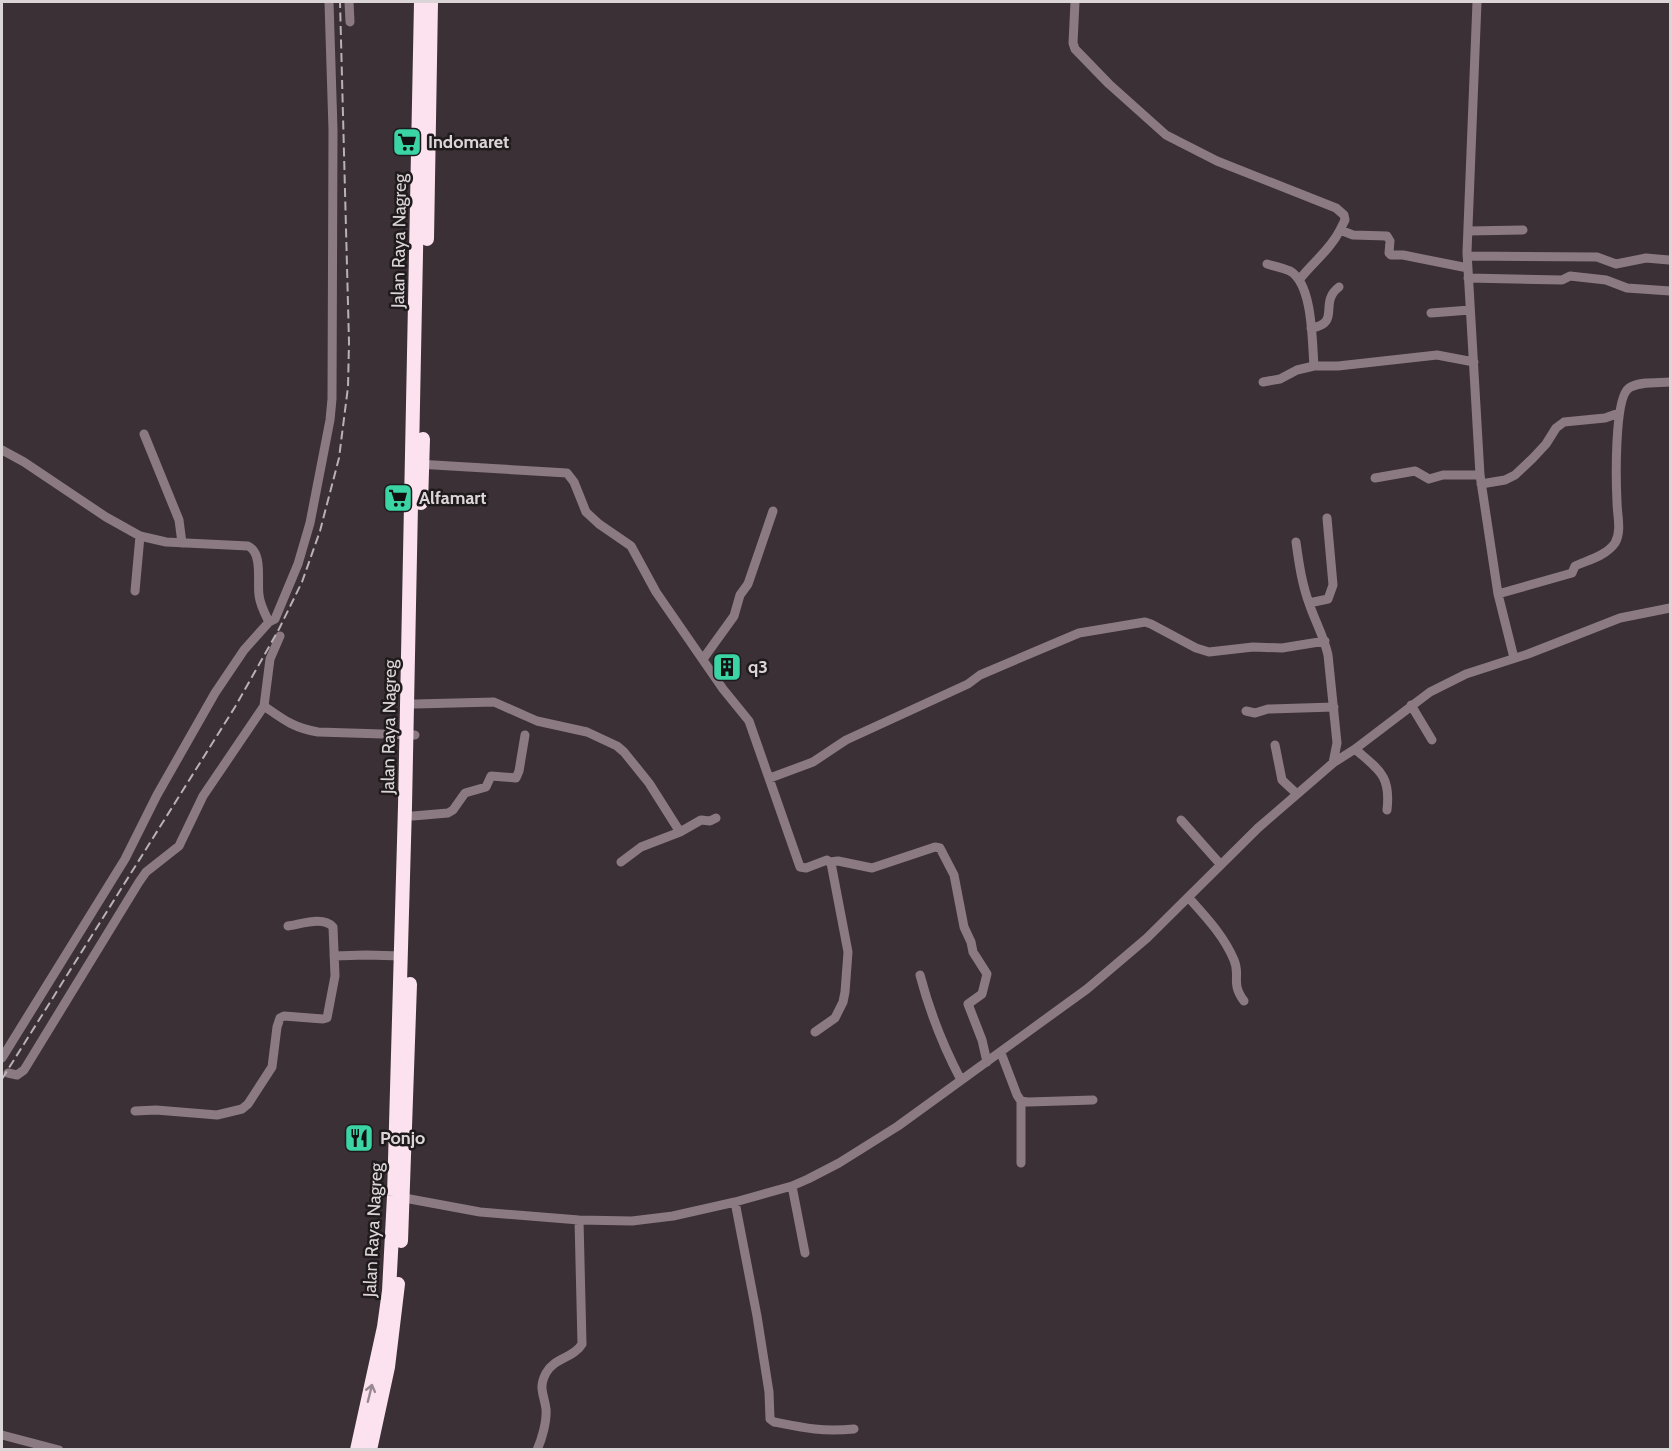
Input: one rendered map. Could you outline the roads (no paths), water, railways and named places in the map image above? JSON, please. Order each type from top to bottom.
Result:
[{"type":"highway","name":"Jalan Raya Nagreg","points":[[370,1449],[394,1326],[413,816],[411,735],[415,704],[421,2]]},
{"type":"highway","name":"Jalan Raya Nagreg","points":[[357,1449],[384,1327],[399,1197],[402,956],[411,735],[431,2]]},
{"type":"street","points":[[2,1059],[125,859],[215,693],[244,650],[269,622],[275,619],[298,564],[315,501],[332,399],[333,130],[330,2]]},
{"type":"street","points":[[349,2],[350,22]]},
{"type":"street","points":[[1076,2],[1073,43],[1075,49],[1159,129],[1189,148],[1336,208],[1344,215],[1333,244],[1299,280]]},
{"type":"street","points":[[1477,2],[1468,278],[1481,479],[1498,594],[1514,658]]},
{"type":"street","points":[[1340,230],[1353,235],[1387,236],[1390,240],[1389,253],[1391,255],[1404,255],[1468,268]]},
{"type":"street","points":[[1468,231],[1523,230]]},
{"type":"street","points":[[1467,256],[1597,257],[1616,264],[1646,258],[1669,260]]},
{"type":"street","points":[[1267,264],[1290,271],[1299,280],[1306,293],[1314,366]]},
{"type":"street","points":[[1468,278],[1562,280],[1570,276],[1606,280],[1631,289],[1671,291]]},
{"type":"street","points":[[1311,327],[1323,326],[1327,321],[1329,302],[1339,287]]},
{"type":"street","points":[[1431,313],[1470,310]]},
{"type":"street","points":[[1263,382],[1280,380],[1297,370],[1314,366],[1338,366],[1437,355],[1474,362]]},
{"type":"street","points":[[1498,594],[1572,573],[1575,566],[1606,552],[1614,544],[1619,530],[1617,502],[1619,413],[1623,397],[1630,388],[1671,382]]},
{"type":"street","points":[[1375,478],[1415,471],[1429,479],[1443,475],[1505,480],[1515,475],[1533,458],[1556,428],[1564,422],[1605,418],[1619,413]]},
{"type":"street","points":[[144,435],[178,520],[182,543]]},
{"type":"street","points":[[2,450],[24,462],[106,517],[140,536],[166,542],[252,548],[257,556],[259,597],[269,622]]},
{"type":"street","points":[[417,464],[567,473],[574,482],[586,512],[631,546],[656,592],[723,689],[749,721],[800,867],[804,869],[824,861],[838,861],[872,868],[935,847],[940,848],[954,875],[963,922],[973,951],[987,974],[982,994],[968,1004],[987,1062]]},
{"type":"street","points":[[703,659],[734,615],[740,595],[748,584],[773,511]]},
{"type":"street","points":[[1309,603],[1328,598],[1333,585],[1327,518]]},
{"type":"street","points":[[135,591],[140,536]]},
{"type":"street","points":[[1296,542],[1300,576],[1325,641],[1337,748],[1333,763]]},
{"type":"street","points":[[399,1197],[480,1212],[579,1221],[648,1220],[735,1202],[792,1186],[823,1172],[882,1137],[1001,1053],[1104,976],[1148,938],[1258,828],[1297,794],[1333,763],[1430,692],[1459,677],[1628,615],[1671,608]]},
{"type":"street","points":[[770,778],[813,762],[846,740],[958,688],[980,675],[1079,633],[1148,622],[1196,648],[1209,652],[1253,647],[1282,648],[1325,641]]},
{"type":"street","points":[[4,1070],[17,1075],[24,1070],[139,882],[146,872],[179,846],[203,796],[264,706],[270,659],[280,636]]},
{"type":"street","points":[[415,704],[494,702],[543,723],[587,732],[616,746],[624,752],[649,783],[680,832]]},
{"type":"street","points":[[1411,705],[1432,740]]},
{"type":"street","points":[[264,706],[291,725],[303,730],[411,735]]},
{"type":"street","points":[[1246,711],[1255,713],[1268,709],[1334,707]]},
{"type":"street","points":[[413,816],[450,812],[465,793],[486,787],[491,776],[516,778],[525,735]]},
{"type":"street","points":[[1275,746],[1282,780],[1297,794]]},
{"type":"street","points":[[1355,749],[1380,771],[1387,783],[1387,810]]},
{"type":"street","points":[[621,862],[640,847],[680,832],[701,820],[710,821],[716,818]]},
{"type":"street","points":[[1181,820],[1221,865]]},
{"type":"street","points":[[815,1032],[835,1018],[845,992],[848,952],[830,862]]},
{"type":"street","points":[[1189,898],[1210,921],[1230,952],[1235,963],[1236,989],[1244,1001]]},
{"type":"street","points":[[135,1111],[156,1110],[217,1115],[246,1106],[272,1067],[280,1018],[284,1016],[327,1018],[333,990],[336,956],[334,929],[331,924],[312,922],[288,926]]},
{"type":"street","points":[[336,956],[366,954],[402,956]]},
{"type":"street","points":[[920,975],[932,1018],[961,1080]]},
{"type":"street","points":[[1001,1053],[1021,1101],[1021,1163]]},
{"type":"street","points":[[1021,1101],[1093,1100]]},
{"type":"street","points":[[792,1186],[805,1253]]},
{"type":"street","points":[[735,1202],[757,1316],[769,1392],[770,1419],[774,1422],[819,1431],[854,1429]]},
{"type":"street","points":[[537,1449],[546,1414],[541,1391],[546,1373],[556,1362],[576,1351],[582,1344],[579,1221]]},
{"type":"street","points":[[2,1435],[59,1449]]},
{"type":"railway","points":[[2,1079],[235,707],[279,629],[302,582],[320,531],[339,458],[348,387],[349,342],[340,2]]},
{"type":"place","name":"Indomaret","points":[[407,142]]},
{"type":"place","name":"Alfamart","points":[[398,498]]},
{"type":"place","name":"q3","points":[[727,667]]},
{"type":"place","name":"Ponjo","points":[[359,1138]]}]
